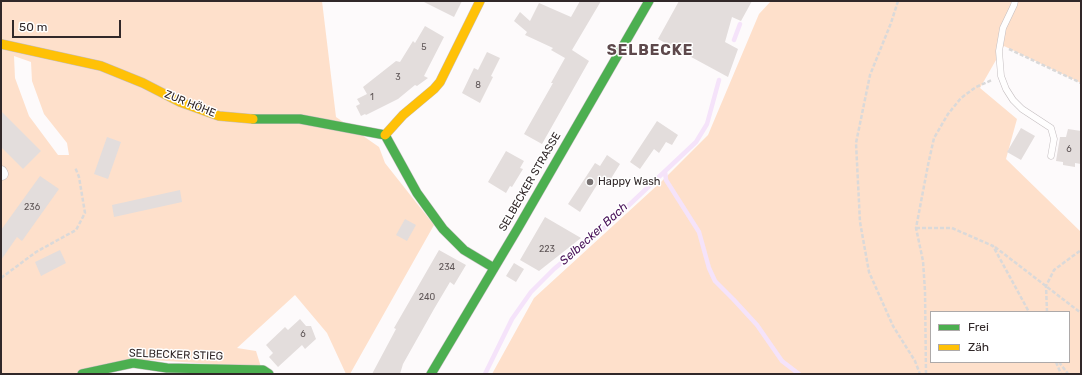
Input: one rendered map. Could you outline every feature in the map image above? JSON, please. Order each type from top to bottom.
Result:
[{"type":"street","points":[[480,1],[440,82],[434,89],[403,115],[385,135],[409,181],[436,221],[464,250],[494,268]]},
{"type":"street","name":"SELBECKER STRASSE","points":[[431,374],[649,1]]},
{"type":"street","name":"ZUR HÖHE","points":[[1,44],[101,66],[143,83],[180,102],[219,116],[254,119],[300,119],[385,135]]},
{"type":"street","name":"SELBECKER STIEG","points":[[82,374],[133,364],[167,368],[263,370],[270,374]]},
{"type":"lane","points":[[1015,1],[1002,28],[999,50],[1002,76],[1006,89],[1013,100],[1022,109],[1051,128],[1054,139],[1051,156]]},
{"type":"path","points":[[898,1],[891,23],[870,75],[856,143],[860,214],[869,272],[893,326],[915,361],[920,374]]},
{"type":"path","points":[[999,50],[1004,46],[1081,84]]},
{"type":"path","points":[[926,374],[923,261],[916,228],[921,195],[934,138],[948,114],[961,98],[976,87],[1002,76]]},
{"type":"path","points":[[1,278],[36,252],[76,230],[86,213],[79,178],[75,167]]},
{"type":"path","points":[[916,228],[952,228],[993,246],[1081,314]]},
{"type":"path","points":[[993,246],[1028,311]]},
{"type":"path","points":[[1046,311],[1046,286],[1054,270],[1081,250]]},
{"type":"path","points":[[1057,363],[1062,374]]},
{"type":"path","points":[[1058,363],[1068,374]]},
{"type":"shaded area","points":[[1,1],[322,1],[336,117],[379,147],[385,163],[434,225],[350,374],[346,374],[327,333],[295,295],[237,348],[256,351],[261,367],[135,359],[72,374],[1,374]],"holes":[[[14,56],[31,62],[32,81],[44,114],[67,143],[69,155],[58,155],[29,116],[15,78]]]},
{"type":"shaded area","points":[[771,1],[1081,1],[1081,83],[1004,46],[980,88],[1017,119],[1006,159],[1081,232],[1081,374],[492,374],[534,298],[662,181],[708,135],[759,14]]},
{"type":"building","points":[[422,1],[462,1],[454,17]]},
{"type":"building","points":[[580,1],[601,1],[572,50],[589,61],[542,144],[524,134],[553,83],[551,83],[565,58],[551,50],[553,48],[525,35],[527,32],[514,21],[520,12],[530,21],[539,3],[571,17]]},
{"type":"building","points":[[679,1],[752,1],[741,21],[732,17],[725,42],[738,49],[728,77],[658,39]]},
{"type":"building","points":[[425,26],[444,37],[424,76],[428,78],[417,86],[415,85],[398,99],[361,116],[356,106],[360,104],[357,99],[367,94],[363,87],[396,61],[400,62],[413,41],[415,43]]},
{"type":"building","points":[[487,52],[500,58],[491,76],[493,77],[480,103],[462,93],[474,68],[478,70]]},
{"type":"building","points":[[1,111],[41,151],[23,169],[1,147]]},
{"type":"building","points":[[657,121],[678,135],[672,145],[666,142],[659,153],[654,149],[640,169],[630,162]]},
{"type":"building","points":[[1021,128],[1035,136],[1021,160],[1007,152]]},
{"type":"building","points":[[1068,129],[1081,131],[1081,164],[1075,163],[1075,167],[1063,165],[1063,162],[1056,161],[1060,137],[1066,137]]},
{"type":"building","points":[[107,137],[121,142],[108,179],[94,174]]},
{"type":"building","points":[[506,151],[524,161],[520,168],[523,169],[512,187],[510,186],[506,193],[488,182]]},
{"type":"building","name":"Happy Wash","points":[[607,155],[620,164],[607,185],[600,180],[580,212],[568,204],[595,163],[600,166]]},
{"type":"building","points":[[40,176],[59,189],[22,241],[17,237],[1,260],[1,230]]},
{"type":"building","points":[[180,190],[182,202],[114,217],[112,205]]},
{"type":"building","points":[[545,217],[581,238],[539,271],[520,260]]},
{"type":"building","points":[[405,219],[416,225],[407,241],[396,235]]},
{"type":"building","points":[[60,250],[66,263],[41,276],[35,262]]},
{"type":"building","points":[[439,250],[466,265],[454,285],[450,282],[403,364],[400,374],[372,374],[396,329],[394,328]]},
{"type":"building","points":[[514,263],[524,269],[516,282],[506,276]]},
{"type":"building","points":[[300,319],[306,326],[311,326],[316,339],[305,349],[302,345],[278,367],[269,357],[273,353],[266,345],[285,327],[288,330]]},
{"type":"waterway","name":"Selbecker Bach","points":[[734,40],[740,24]]},
{"type":"waterway","name":"Selbecker Bach","points":[[485,374],[512,319],[531,292],[554,269],[610,223],[696,142],[707,124],[719,80]]},
{"type":"waterway","points":[[665,171],[666,180],[699,232],[709,268],[715,281],[757,325],[782,361],[799,374]]},
{"type":"traffic: fast","points":[[431,374],[518,228],[649,1]]},
{"type":"traffic: fast","points":[[253,119],[300,119],[385,135],[417,193],[443,229],[464,250],[494,268]]},
{"type":"traffic: fast","points":[[82,374],[133,363],[167,368],[263,370],[269,374]]},
{"type":"traffic: slow","points":[[385,135],[403,115],[434,89],[440,82],[480,1]]},
{"type":"traffic: slow","points":[[1,44],[101,66],[143,83],[180,102],[219,116],[253,119]]},
{"type":"place","name":"Happy Wash","points":[[590,182]]},
{"type":"district","name":"SELBECKE","points":[[650,51]]}]
